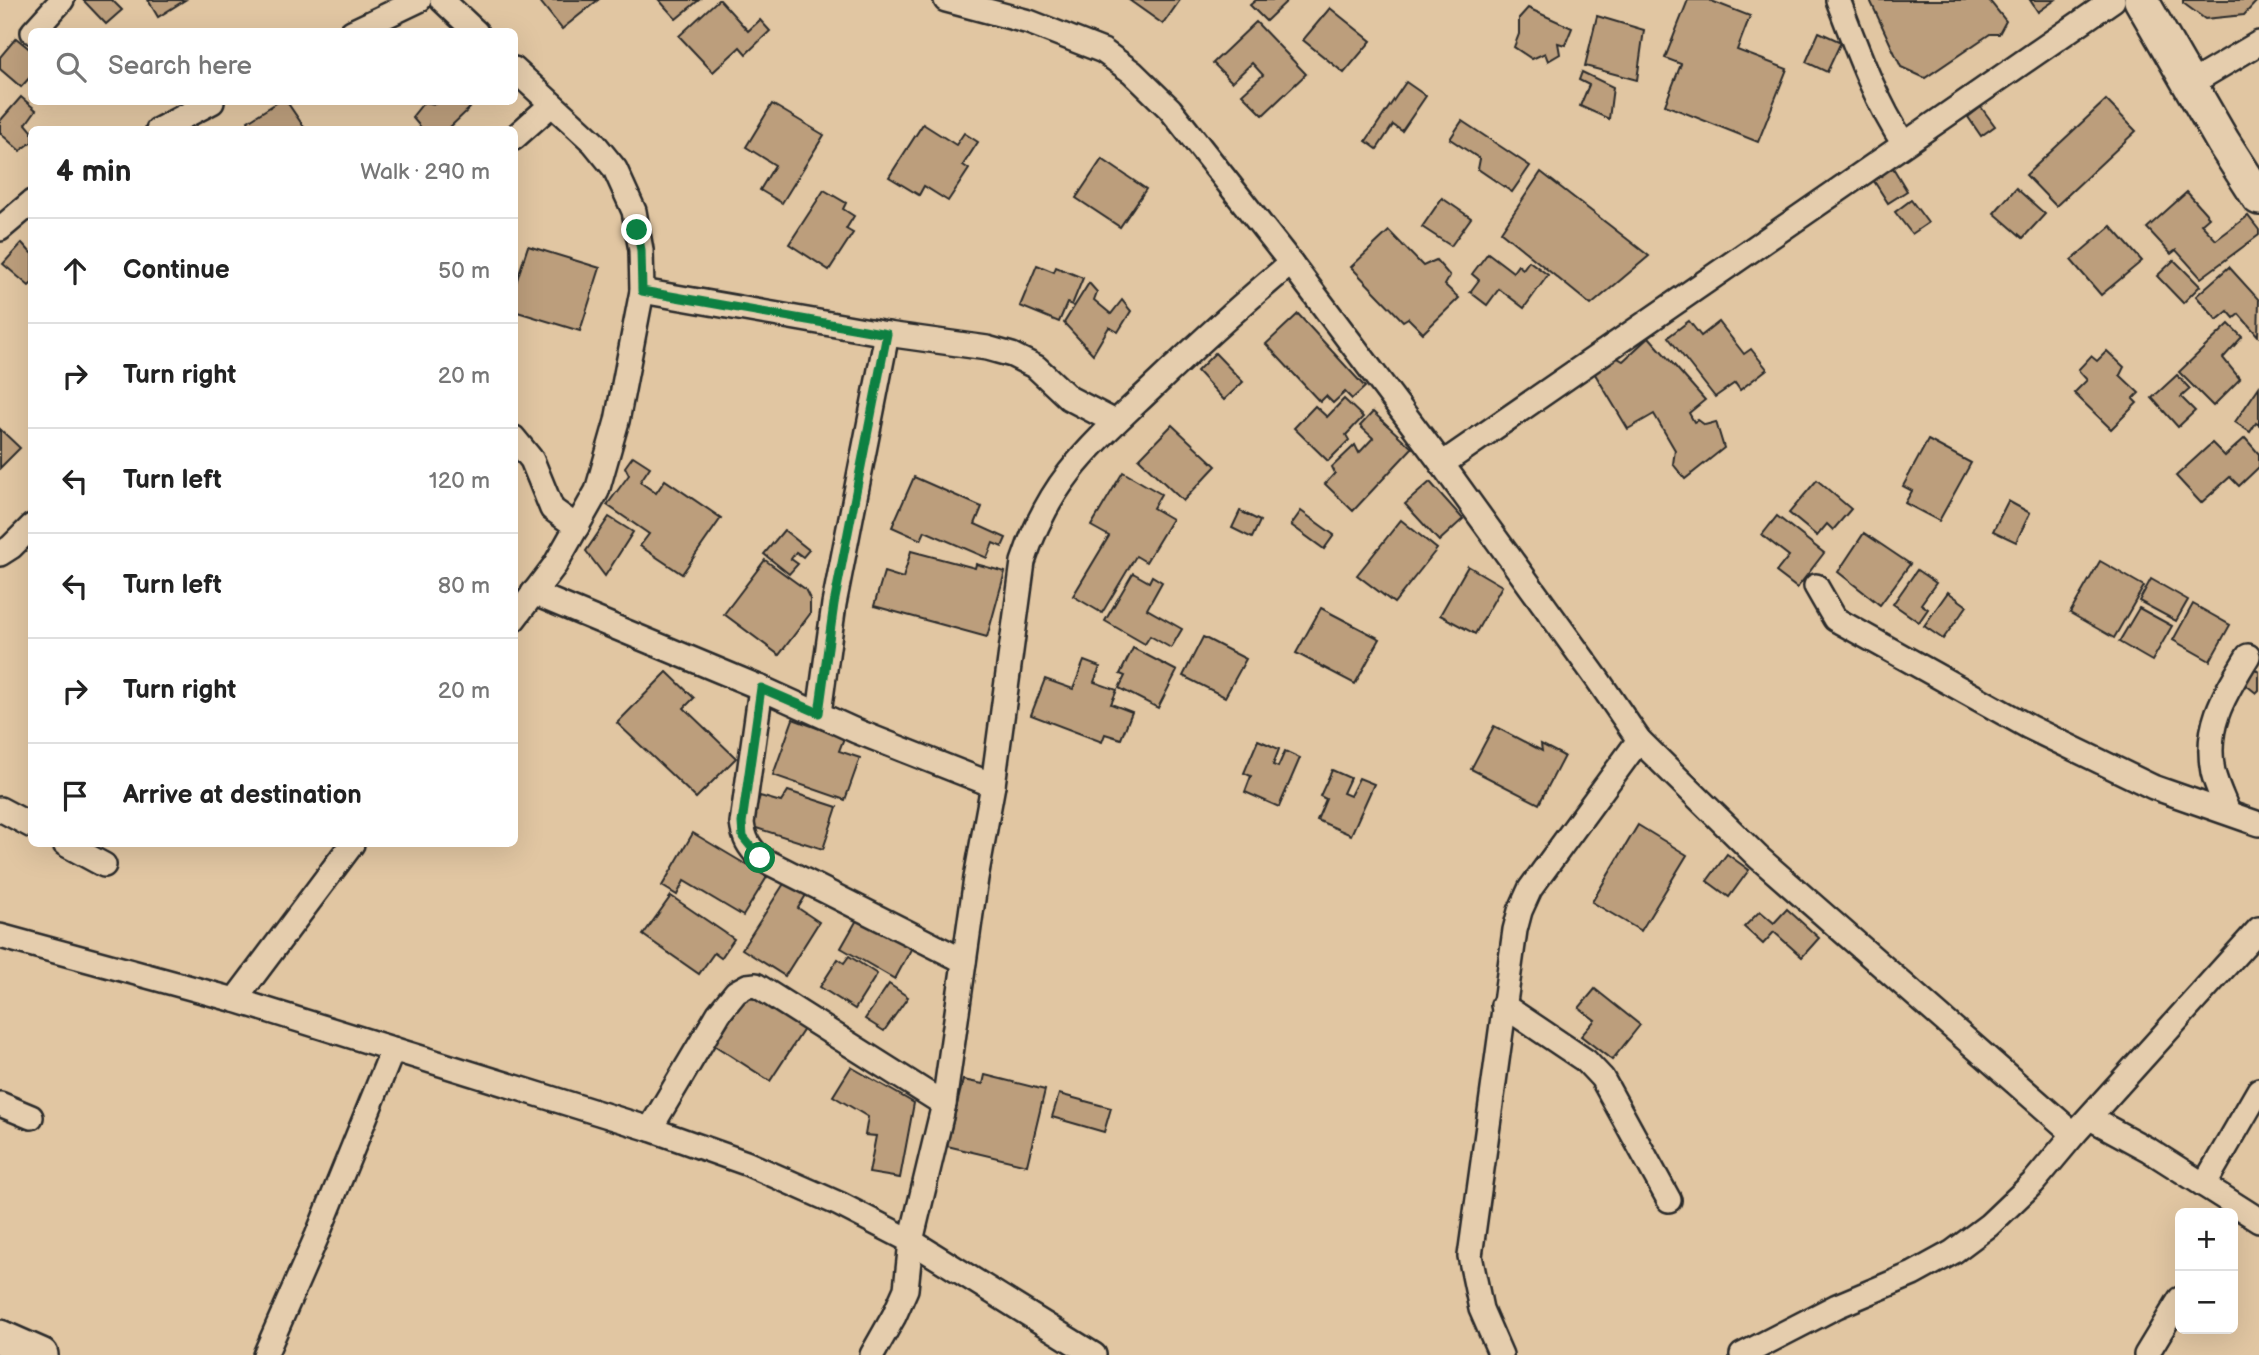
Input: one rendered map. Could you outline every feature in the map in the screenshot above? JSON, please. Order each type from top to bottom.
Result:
[{"type":"street","points":[[36,28],[62,0]]},
{"type":"street","points":[[360,28],[419,0]]},
{"type":"street","points":[[442,0],[472,28]]},
{"type":"street","points":[[946,0],[1030,22],[1103,51],[1132,72],[1170,109],[1291,263],[1442,464],[1639,740],[1758,857],[2082,1126],[2149,1150],[2204,1185],[2245,1218]]},
{"type":"street","points":[[1838,0],[1862,63],[1890,122],[1904,144]]},
{"type":"street","points":[[1442,464],[2113,0]]},
{"type":"street","points":[[2141,0],[2223,142],[2259,198]]},
{"type":"street","points":[[2190,84],[2259,43]]},
{"type":"street","points":[[518,73],[593,142],[615,169],[634,211],[641,250],[642,291],[617,421],[597,491],[555,565],[518,614]]},
{"type":"street","points":[[166,126],[206,105]]},
{"type":"street","points":[[518,134],[551,105]]},
{"type":"street","points":[[0,229],[28,205]]},
{"type":"street","points":[[872,1355],[906,1289],[911,1241],[944,1104],[976,878],[993,785],[1023,562],[1033,531],[1048,501],[1067,474],[1115,422],[1222,321],[1291,263]]},
{"type":"street","points":[[642,291],[887,334],[963,343],[1012,355],[1035,367],[1069,398],[1115,422]]},
{"type":"street","points":[[819,713],[834,604],[887,334]]},
{"type":"street","points":[[518,443],[532,460],[552,509],[577,527]]},
{"type":"street","points":[[0,554],[28,530]]},
{"type":"street","points":[[1816,586],[1835,619],[2005,713],[2153,787],[2259,824]]},
{"type":"street","points":[[533,593],[761,688],[856,732],[993,785]]},
{"type":"street","points":[[2228,813],[2213,772],[2210,737],[2218,707],[2248,656]]},
{"type":"street","points":[[761,688],[742,823],[743,837],[751,848],[760,858],[964,961]]},
{"type":"street","points":[[1502,1355],[1481,1309],[1470,1256],[1515,930],[1530,889],[1639,740]]},
{"type":"street","points":[[0,809],[28,824]]},
{"type":"street","points":[[71,847],[104,864]]},
{"type":"street","points":[[235,1000],[350,847]]},
{"type":"street","points":[[1742,1355],[1837,1306],[1913,1274],[1953,1252],[1989,1225],[2033,1183],[2258,931]]},
{"type":"street","points":[[0,936],[235,1000],[650,1129],[746,1163],[839,1204],[911,1241],[1094,1355]]},
{"type":"street","points":[[650,1129],[719,1013],[736,992],[756,985],[944,1104]]},
{"type":"street","points":[[1503,1005],[1586,1061],[1602,1078],[1669,1200]]},
{"type":"street","points":[[265,1355],[393,1049]]},
{"type":"street","points":[[2204,1185],[2259,1090]]},
{"type":"street","points":[[0,1104],[31,1117]]},
{"type":"street","points":[[2146,1355],[2175,1307]]},
{"type":"street","points":[[0,1337],[41,1355]]},
{"type":"building","points":[[83,0],[112,0],[122,10],[106,24]]},
{"type":"building","points":[[148,0],[185,0],[158,17]]},
{"type":"building","points":[[539,0],[598,0],[562,29]]},
{"type":"building","points":[[659,0],[699,0],[676,19]]},
{"type":"building","points":[[718,0],[748,31],[760,20],[770,31],[746,54],[740,47],[713,72],[679,36]]},
{"type":"building","points":[[1129,0],[1180,0],[1163,24]]},
{"type":"building","points":[[1256,0],[1288,0],[1266,21],[1250,5]]},
{"type":"building","points":[[1688,0],[1709,0],[1750,16],[1737,50],[1787,69],[1758,142],[1665,105],[1681,64],[1665,58]]},
{"type":"building","points":[[1870,0],[1989,0],[2006,21],[1999,34],[1990,34],[1925,78],[1901,67]]},
{"type":"building","points":[[2030,0],[2055,0],[2038,12]]},
{"type":"building","points":[[2183,0],[2258,0],[2244,15],[2205,19],[2183,3]]},
{"type":"building","points":[[1330,8],[1371,41],[1344,73],[1303,40]]},
{"type":"building","points":[[1528,8],[1572,28],[1565,45],[1558,43],[1560,54],[1548,61],[1545,53],[1532,59],[1514,47],[1519,34],[1519,18]]},
{"type":"building","points":[[1597,16],[1644,30],[1637,80],[1585,66]]},
{"type":"building","points":[[1256,22],[1306,74],[1263,115],[1242,94],[1263,75],[1252,63],[1232,82],[1213,63]]},
{"type":"building","points":[[1819,32],[1841,42],[1827,72],[1806,62]]},
{"type":"building","points":[[16,38],[28,48],[28,79],[21,87],[0,69],[0,57]]},
{"type":"building","points":[[1582,72],[1613,87],[1609,119],[1580,106],[1589,85],[1579,80]]},
{"type":"building","points":[[1406,82],[1426,96],[1402,131],[1393,125],[1377,149],[1366,141]]},
{"type":"building","points":[[21,97],[36,110],[26,124],[28,145],[20,151],[0,133],[0,121]]},
{"type":"building","points":[[2106,100],[2136,131],[2056,206],[2026,175]]},
{"type":"building","points":[[772,104],[824,135],[782,203],[760,190],[775,165],[746,147]]},
{"type":"building","points":[[273,105],[289,105],[303,126],[251,126],[248,121]]},
{"type":"building","points":[[422,105],[466,105],[470,108],[451,126],[420,126],[412,117]]},
{"type":"building","points":[[1981,107],[1995,126],[1981,136],[1968,117]]},
{"type":"building","points":[[1462,121],[1530,166],[1512,192],[1478,169],[1480,159],[1450,139]]},
{"type":"building","points":[[923,124],[956,145],[964,133],[978,142],[963,165],[969,169],[948,201],[924,186],[919,195],[889,177]]},
{"type":"building","points":[[1102,159],[1146,189],[1120,227],[1076,198]]},
{"type":"building","points":[[1892,166],[1907,191],[1888,203],[1872,178]]},
{"type":"building","points":[[1541,172],[1649,256],[1591,305],[1501,232]]},
{"type":"building","points":[[2016,188],[2045,214],[2023,238],[1994,213]]},
{"type":"building","points":[[824,190],[846,203],[843,209],[854,216],[846,229],[853,233],[829,270],[789,244]]},
{"type":"building","points":[[2187,192],[2209,217],[2201,224],[2216,240],[2248,216],[2259,230],[2259,235],[2201,278],[2176,250],[2171,254],[2147,228]]},
{"type":"building","points":[[1442,198],[1471,218],[1451,246],[1422,227]]},
{"type":"building","points":[[1911,200],[1928,223],[1912,234],[1895,212]]},
{"type":"building","points":[[2111,226],[2142,261],[2101,295],[2071,260]]},
{"type":"building","points":[[1389,231],[1423,266],[1436,260],[1450,276],[1445,285],[1459,298],[1423,333],[1408,318],[1403,321],[1351,267]]},
{"type":"building","points":[[22,243],[28,250],[28,285],[3,264]]},
{"type":"building","points":[[528,246],[600,268],[580,331],[518,312],[518,277]]},
{"type":"building","points":[[1488,253],[1513,272],[1518,265],[1523,269],[1529,261],[1548,275],[1524,308],[1499,289],[1487,305],[1470,292],[1479,280],[1472,274]]},
{"type":"building","points":[[2174,260],[2200,286],[2183,303],[2157,276]]},
{"type":"building","points":[[1037,265],[1054,272],[1056,267],[1083,278],[1072,305],[1067,303],[1059,322],[1020,306]]},
{"type":"building","points":[[2229,267],[2259,300],[2258,336],[2239,314],[2234,318],[2228,311],[2217,320],[2196,296]]},
{"type":"building","points":[[1089,283],[1097,292],[1094,300],[1111,314],[1122,300],[1131,311],[1118,332],[1109,327],[1093,354],[1064,323]]},
{"type":"building","points":[[1298,314],[1365,387],[1352,399],[1345,392],[1333,403],[1326,396],[1320,402],[1266,344]]},
{"type":"building","points":[[1689,321],[1701,336],[1719,322],[1744,354],[1751,349],[1767,369],[1740,390],[1735,383],[1715,397],[1668,337]]},
{"type":"building","points":[[2229,324],[2242,337],[2223,358],[2240,379],[2213,406],[2179,372]]},
{"type":"building","points":[[1649,337],[1705,400],[1689,413],[1694,422],[1698,420],[1705,425],[1716,422],[1724,448],[1685,479],[1673,464],[1675,450],[1654,414],[1628,429],[1592,369],[1614,356],[1623,361]]},
{"type":"building","points":[[2107,351],[2124,367],[2120,375],[2139,393],[2133,399],[2137,403],[2111,429],[2074,393],[2087,380],[2078,370],[2091,356],[2097,361]]},
{"type":"building","points":[[1215,353],[1243,382],[1224,400],[1197,371]]},
{"type":"building","points":[[2177,375],[2190,389],[2181,397],[2195,411],[2178,427],[2152,398]]},
{"type":"building","points":[[2259,387],[2259,425],[2256,423],[2250,432],[2235,422]]},
{"type":"building","points":[[1344,399],[1363,417],[1346,435],[1349,440],[1328,461],[1294,428],[1315,406],[1327,417]]},
{"type":"building","points":[[1373,412],[1412,448],[1353,511],[1325,484],[1335,473],[1332,467],[1355,445],[1359,453],[1373,438],[1360,426]]},
{"type":"building","points":[[1172,425],[1216,466],[1183,501],[1139,459]]},
{"type":"building","points":[[0,429],[20,448],[0,468]]},
{"type":"building","points":[[2245,438],[2259,454],[2259,467],[2239,486],[2230,477],[2201,503],[2176,476],[2212,443],[2225,456]]},
{"type":"building","points":[[1928,440],[1971,463],[1939,521],[1905,503],[1912,491],[1903,486]]},
{"type":"building","points":[[633,456],[650,467],[640,482],[656,493],[665,480],[721,518],[682,574],[640,546],[649,534],[607,505],[629,475],[625,467]]},
{"type":"building","points":[[1123,472],[1161,494],[1153,508],[1172,519],[1146,562],[1136,556],[1102,613],[1073,596],[1109,536],[1091,526]]},
{"type":"building","points":[[914,477],[982,507],[975,524],[1006,538],[1002,547],[993,543],[987,558],[925,531],[921,540],[892,527]]},
{"type":"building","points":[[1817,480],[1851,509],[1833,530],[1827,524],[1817,536],[1789,513]]},
{"type":"building","points":[[1430,482],[1463,519],[1439,541],[1405,504]]},
{"type":"building","points":[[2008,501],[2030,513],[2016,542],[1993,531]]},
{"type":"building","points":[[1240,511],[1260,521],[1252,538],[1232,528]]},
{"type":"building","points":[[1301,511],[1334,535],[1324,549],[1291,525]]},
{"type":"building","points":[[1777,516],[1824,553],[1797,588],[1776,572],[1789,556],[1762,535]]},
{"type":"building","points":[[609,517],[633,532],[605,576],[586,551]]},
{"type":"building","points":[[1401,520],[1437,549],[1394,603],[1357,575]]},
{"type":"building","points":[[784,530],[809,550],[803,557],[796,552],[791,559],[798,564],[789,574],[764,554]]},
{"type":"building","points":[[1864,533],[1910,564],[1880,605],[1838,572]]},
{"type":"building","points":[[911,551],[975,568],[976,564],[1005,572],[987,637],[874,606],[884,572],[903,578]]},
{"type":"building","points":[[765,560],[805,589],[810,599],[810,614],[779,655],[724,614]]},
{"type":"building","points":[[2100,561],[2144,586],[2114,638],[2070,613]]},
{"type":"building","points":[[1468,566],[1502,586],[1475,634],[1440,615]]},
{"type":"building","points":[[1917,570],[1936,583],[1921,604],[1928,609],[1919,622],[1893,604]]},
{"type":"building","points":[[1133,573],[1149,582],[1152,576],[1162,582],[1147,609],[1182,629],[1171,648],[1150,636],[1145,644],[1105,621]]},
{"type":"building","points":[[2151,579],[2188,600],[2176,621],[2139,601]]},
{"type":"building","points":[[1948,592],[1967,606],[1943,639],[1924,626]]},
{"type":"building","points":[[2193,604],[2230,625],[2210,661],[2173,640]]},
{"type":"building","points":[[1321,608],[1380,639],[1355,684],[1296,653]]},
{"type":"building","points":[[2139,608],[2172,626],[2152,661],[2119,642]]},
{"type":"building","points":[[1203,637],[1246,659],[1225,697],[1183,676]]},
{"type":"building","points":[[1133,648],[1177,671],[1158,708],[1119,688],[1125,676],[1120,674]]},
{"type":"building","points":[[1084,661],[1100,667],[1094,682],[1117,690],[1111,704],[1132,712],[1121,739],[1105,734],[1102,742],[1031,715],[1045,679],[1073,689]]},
{"type":"building","points":[[2247,663],[2259,672],[2259,690],[2256,693],[2236,677]]},
{"type":"building","points":[[667,672],[694,698],[684,708],[736,758],[696,798],[617,723]]},
{"type":"building","points":[[793,719],[844,738],[839,751],[860,758],[845,800],[773,775]]},
{"type":"building","points":[[1494,726],[1542,751],[1541,744],[1564,756],[1539,804],[1471,769]]},
{"type":"building","points":[[1258,740],[1279,749],[1273,765],[1278,767],[1285,751],[1300,758],[1279,807],[1245,792],[1251,776],[1244,773]]},
{"type":"building","points":[[1332,770],[1350,778],[1343,793],[1350,796],[1359,778],[1374,784],[1351,835],[1317,820],[1326,799],[1320,796]]},
{"type":"building","points":[[788,791],[837,807],[823,849],[750,826],[760,796],[781,802]]},
{"type":"building","points":[[1638,825],[1687,855],[1641,931],[1592,902]]},
{"type":"building","points":[[693,833],[767,877],[743,916],[684,881],[677,895],[662,886]]},
{"type":"building","points":[[1727,854],[1749,870],[1729,897],[1707,881]]},
{"type":"building","points":[[785,882],[806,895],[798,908],[819,922],[785,976],[742,949]]},
{"type":"building","points":[[671,896],[734,939],[721,958],[714,953],[699,974],[643,935]]},
{"type":"building","points":[[1787,909],[1819,938],[1802,957],[1774,932],[1763,944],[1744,927],[1760,911],[1774,923]]},
{"type":"building","points":[[862,911],[915,942],[895,979],[841,948]]},
{"type":"building","points":[[849,956],[877,974],[855,1009],[820,987],[838,959],[844,963]]},
{"type":"building","points":[[889,984],[908,997],[884,1031],[865,1019]]},
{"type":"building","points":[[1595,989],[1640,1025],[1612,1060],[1581,1036],[1595,1020],[1579,1008]]},
{"type":"building","points":[[748,993],[804,1029],[770,1081],[714,1045]]},
{"type":"building","points":[[851,1067],[914,1103],[900,1178],[869,1173],[876,1136],[865,1135],[868,1117],[833,1096]]},
{"type":"building","points":[[985,1075],[1045,1090],[1027,1165],[947,1146],[963,1080],[983,1084]]},
{"type":"building","points":[[1059,1094],[1111,1108],[1104,1132],[1052,1117]]},
{"type":"route","points":[[637,230],[641,250],[642,291],[887,334],[834,604],[819,713],[761,688],[742,823],[743,837],[760,858]]}]
